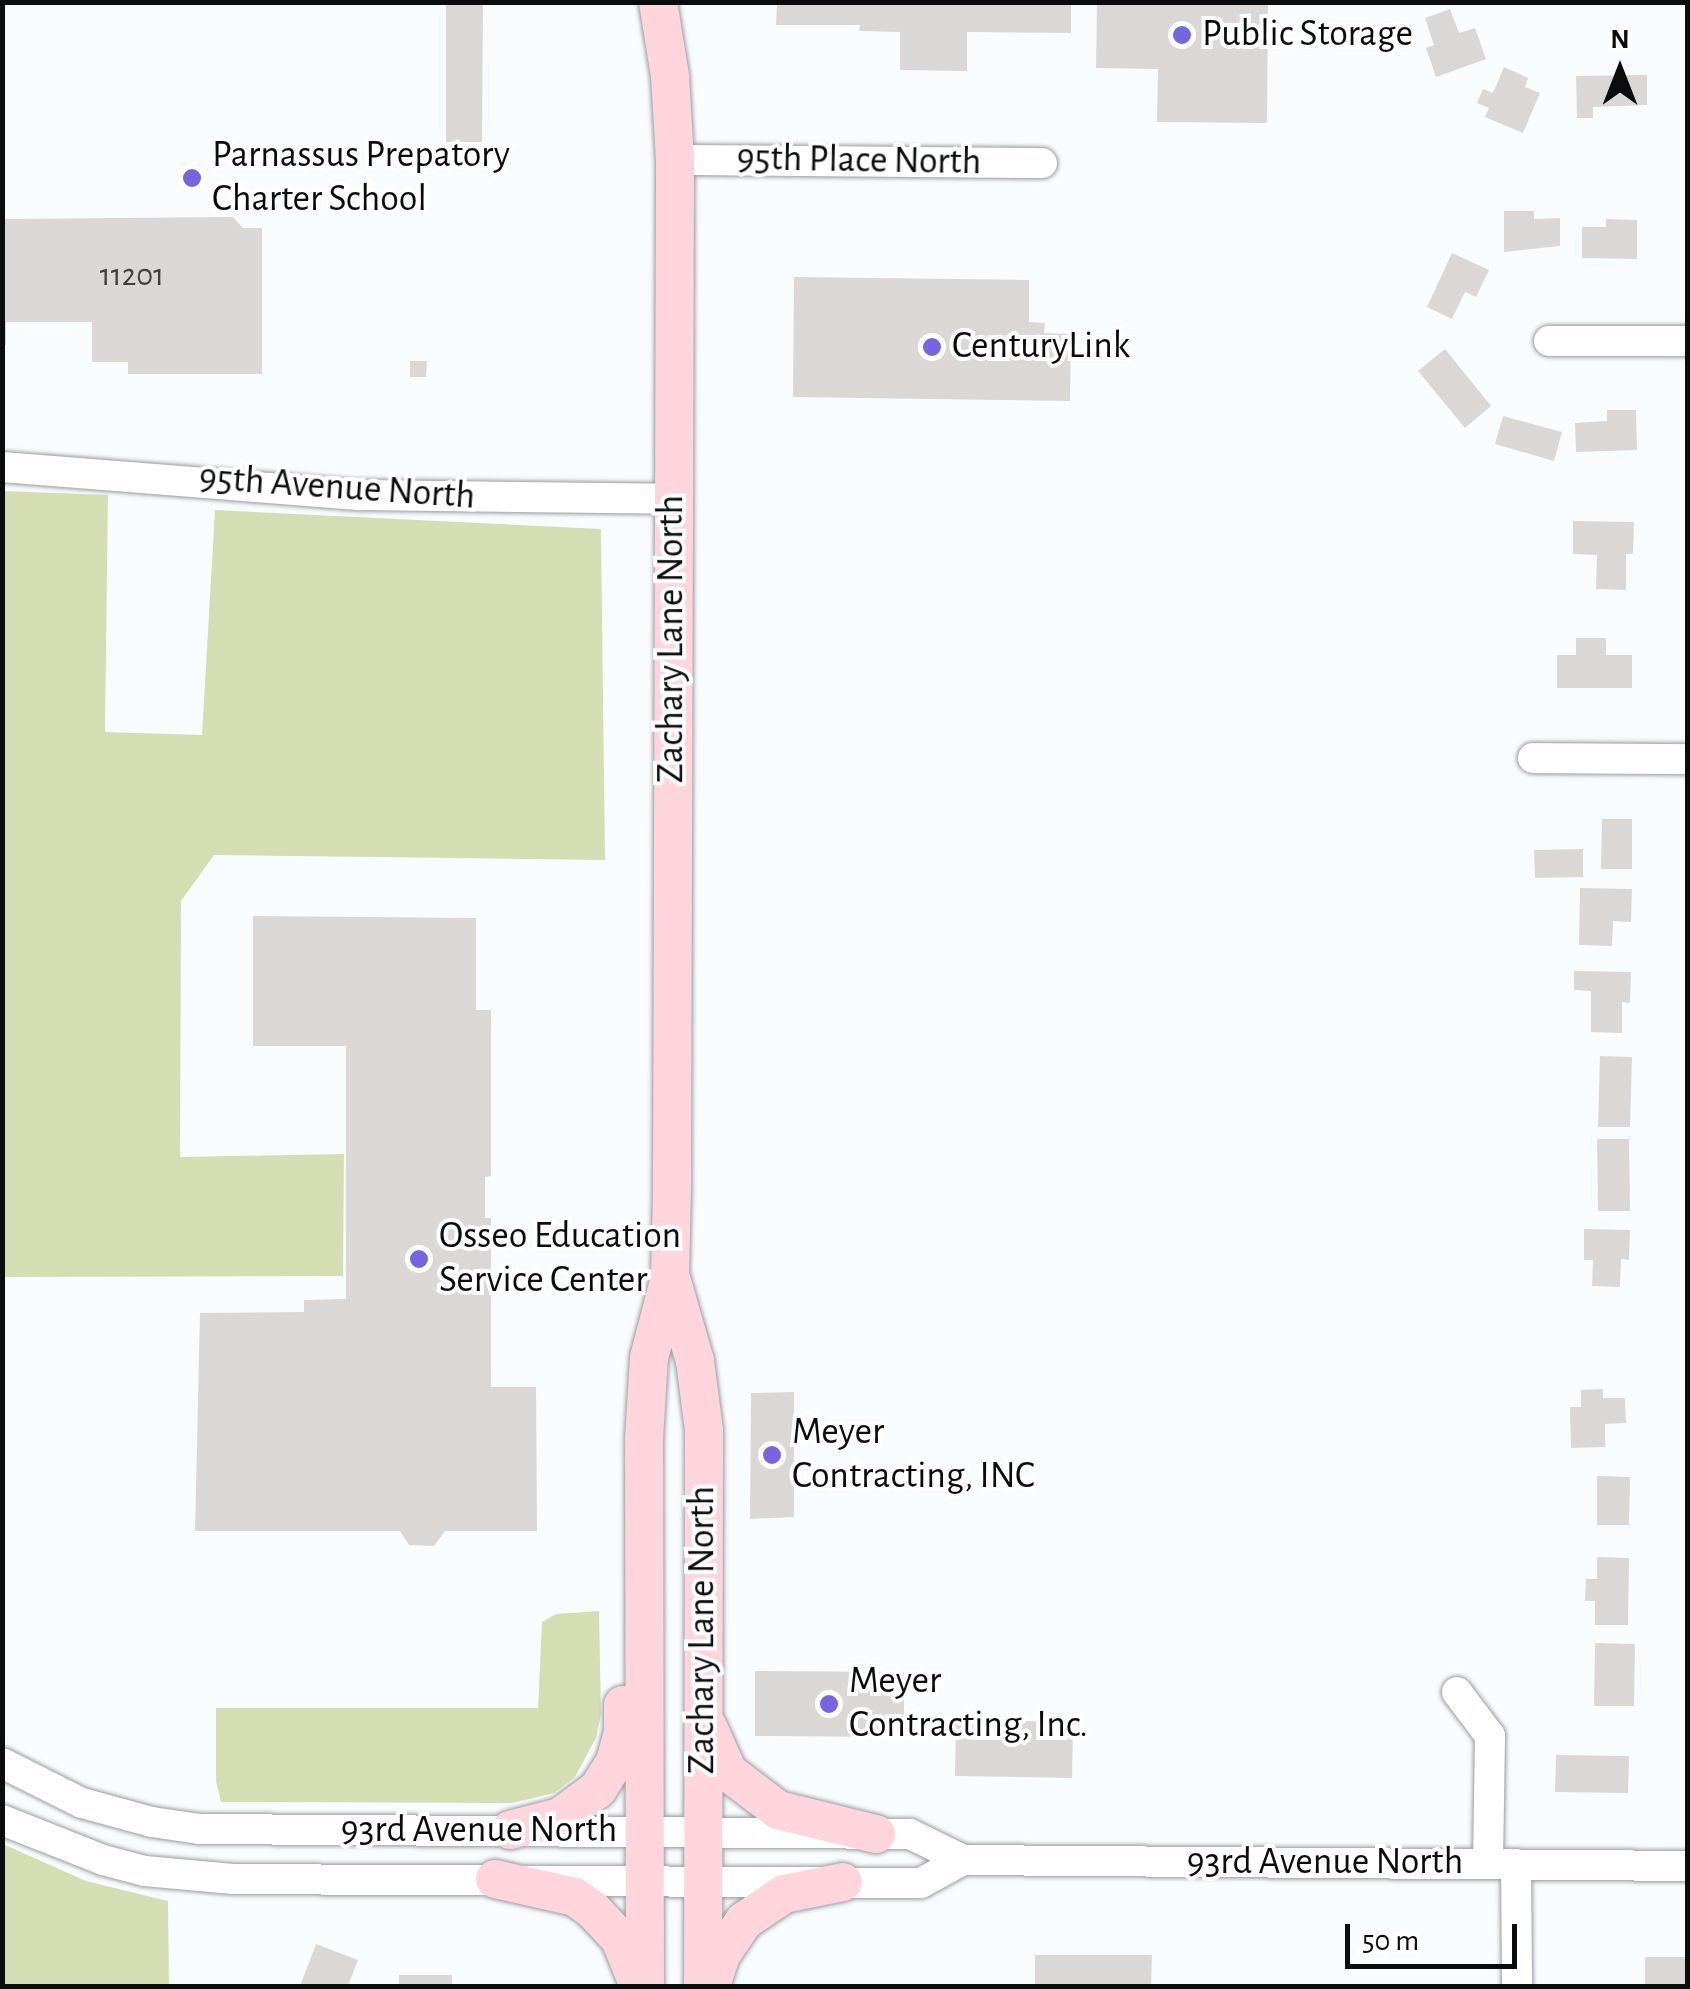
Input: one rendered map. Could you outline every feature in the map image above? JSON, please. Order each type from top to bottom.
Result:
[{"type":"main road","name":"Zachary Lane North","points":[[642,1986],[642,1522],[649,1358],[670,1278],[675,160],[670,76],[658,2]]},
{"type":"main road","name":"Zachary Lane North","points":[[670,1278],[695,1361],[704,1430],[703,1986]]},
{"type":"main road","points":[[510,1830],[560,1817],[598,1789],[615,1762],[623,1733],[624,1566],[642,1522]]},
{"type":"main road","points":[[702,1710],[728,1772],[750,1792],[778,1810],[876,1834]]},
{"type":"main road","points":[[495,1879],[575,1897],[593,1910],[620,1939],[642,1986]]},
{"type":"main road","points":[[711,1986],[721,1955],[744,1921],[784,1894],[843,1882]]},
{"type":"street","name":"95th Place North","points":[[675,160],[1042,163]]},
{"type":"street","points":[[1549,341],[1688,341]]},
{"type":"street","name":"95th Avenue North","points":[[2,468],[361,495],[672,499]]},
{"type":"street","points":[[1533,758],[1688,759]]},
{"type":"street","points":[[1457,1692],[1490,1736],[1517,1986]]},
{"type":"street","name":"93rd Avenue North","points":[[2,1763],[82,1803],[152,1822],[200,1829],[910,1834],[963,1860],[1688,1866]]},
{"type":"street","name":"93rd Avenue North","points":[[2,1820],[103,1860],[173,1874],[233,1880],[702,1879],[921,1883],[963,1860]]},
{"type":"green space","points":[[3,491],[108,495],[105,732],[202,735],[215,510],[601,529],[605,860],[214,855],[181,901],[180,1157],[344,1154],[343,1276],[3,1277]]},
{"type":"green space","points":[[599,1611],[601,1714],[596,1738],[575,1777],[554,1793],[512,1803],[221,1802],[216,1781],[216,1708],[538,1708],[542,1622],[556,1614]]},
{"type":"green space","points":[[3,1844],[86,1881],[168,1901],[169,1986],[3,1986]]},
{"type":"building","points":[[446,2],[483,2],[482,142],[446,142]]},
{"type":"building","points":[[777,2],[1071,2],[1071,33],[967,32],[967,71],[900,70],[900,32],[859,31],[860,25],[776,25]]},
{"type":"building","name":"Public Storage","points":[[1097,2],[1268,2],[1267,123],[1157,122],[1158,69],[1096,68]]},
{"type":"building","points":[[1450,9],[1459,33],[1475,28],[1486,59],[1436,77],[1426,48],[1434,45],[1425,18]]},
{"type":"building","points":[[1504,67],[1528,78],[1525,87],[1540,93],[1523,133],[1485,117],[1489,108],[1477,103],[1483,89],[1493,93]]},
{"type":"building","points":[[1647,75],[1647,105],[1593,107],[1593,118],[1577,118],[1576,76]]},
{"type":"building","points":[[1504,211],[1534,211],[1534,219],[1560,218],[1560,246],[1504,252]]},
{"type":"building","name":"Parnassus Prepatory Charter School","points":[[233,217],[243,228],[262,228],[262,374],[128,374],[128,362],[92,362],[92,322],[6,322],[6,345],[2,345],[2,219]]},
{"type":"building","points":[[1606,219],[1637,220],[1637,259],[1582,258],[1582,227],[1606,227]]},
{"type":"building","points":[[1452,253],[1489,270],[1476,297],[1465,292],[1452,319],[1427,307]]},
{"type":"building","name":"CenturyLink","points":[[794,277],[1029,280],[1029,322],[1045,323],[1044,333],[1071,334],[1070,401],[793,397]]},
{"type":"building","points":[[1445,349],[1491,406],[1465,428],[1418,371]]},
{"type":"building","points":[[410,361],[427,361],[426,377],[410,377]]},
{"type":"building","points":[[1607,410],[1636,410],[1637,450],[1576,452],[1575,423],[1607,421]]},
{"type":"building","points":[[1503,416],[1562,432],[1554,461],[1495,444]]},
{"type":"building","points":[[1573,521],[1634,522],[1633,554],[1626,554],[1626,590],[1596,589],[1597,555],[1573,554]]},
{"type":"building","points":[[1576,638],[1606,638],[1606,655],[1632,655],[1632,688],[1557,688],[1557,655],[1576,655]]},
{"type":"building","points":[[1602,819],[1632,819],[1632,869],[1601,869]]},
{"type":"building","points":[[1583,849],[1583,877],[1535,878],[1534,850]]},
{"type":"building","points":[[1580,888],[1632,889],[1631,922],[1613,921],[1612,946],[1579,945]]},
{"type":"building","name":"Osseo Education Service Center","points":[[253,916],[476,918],[476,1010],[491,1010],[491,1176],[485,1177],[485,1218],[491,1218],[491,1387],[536,1387],[537,1531],[445,1531],[434,1546],[409,1545],[400,1531],[195,1531],[200,1313],[304,1312],[304,1300],[346,1299],[346,1046],[253,1046]]},
{"type":"building","points":[[1574,971],[1631,972],[1630,1003],[1622,1002],[1622,1033],[1591,1032],[1591,991],[1574,990]]},
{"type":"building","points":[[1600,1056],[1632,1057],[1630,1127],[1598,1127]]},
{"type":"building","points":[[1597,1139],[1629,1139],[1630,1211],[1598,1211]]},
{"type":"building","points":[[1584,1229],[1630,1230],[1629,1260],[1621,1259],[1620,1287],[1592,1286],[1593,1260],[1584,1260]]},
{"type":"building","points":[[1603,1389],[1603,1398],[1625,1398],[1626,1423],[1605,1424],[1605,1447],[1571,1448],[1570,1407],[1581,1407],[1581,1390]]},
{"type":"building","name":"Meyer Contracting, INC","points":[[794,1392],[794,1517],[750,1519],[751,1393]]},
{"type":"building","points":[[1597,1476],[1630,1477],[1629,1525],[1597,1525]]},
{"type":"building","points":[[1597,1557],[1629,1558],[1628,1625],[1595,1625],[1595,1601],[1585,1601],[1586,1579],[1597,1579]]},
{"type":"building","points":[[1595,1643],[1635,1644],[1634,1706],[1594,1706]]},
{"type":"building","name":"Meyer Contracting, Inc.","points":[[755,1671],[904,1672],[904,1737],[755,1736]]},
{"type":"building","name":"Meyer Contracting, Inc.","points":[[956,1720],[1073,1722],[1072,1778],[955,1776]]},
{"type":"building","points":[[1556,1755],[1629,1756],[1628,1793],[1555,1792]]},
{"type":"building","points":[[316,1944],[358,1960],[348,1986],[300,1986]]},
{"type":"building","points":[[1035,1955],[1152,1955],[1151,1986],[1035,1986]]},
{"type":"building","points":[[1645,1957],[1688,1957],[1688,1986],[1645,1986]]},
{"type":"building","points":[[399,1975],[452,1975],[452,1986],[399,1986]]},
{"type":"place","name":"Public Storage","points":[[1182,35]]},
{"type":"place","name":"Parnassus Prepatory Charter School","points":[[192,178]]},
{"type":"place","name":"CenturyLink","points":[[932,347]]},
{"type":"place","name":"Osseo Education Service Center","points":[[419,1259]]},
{"type":"place","name":"Meyer Contracting, INC","points":[[772,1455]]},
{"type":"place","name":"Meyer Contracting, Inc.","points":[[829,1704]]}]
